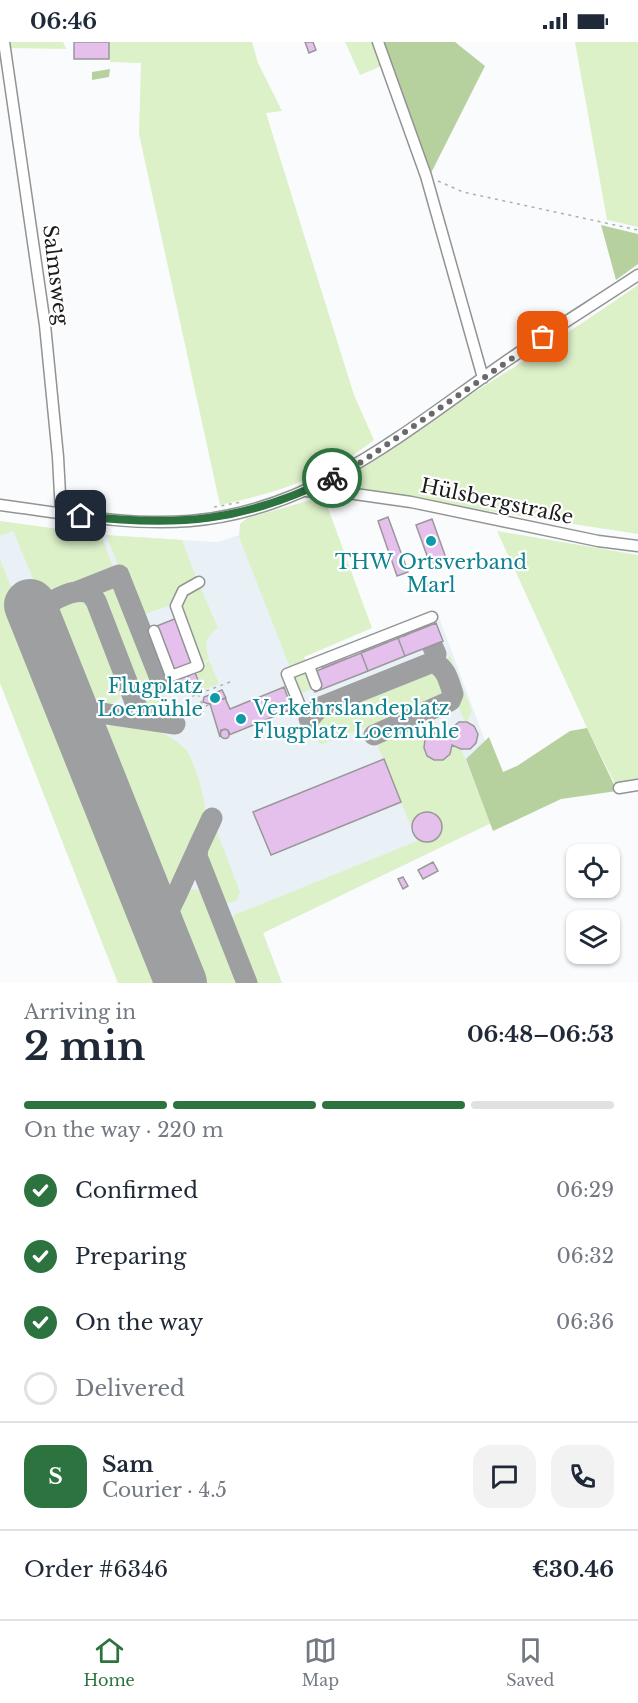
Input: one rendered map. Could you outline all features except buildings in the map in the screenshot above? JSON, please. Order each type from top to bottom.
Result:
[{"type":"street","name":"Salmsweg","points":[[4,42],[45,325],[61,513]]},
{"type":"street","points":[[378,42],[426,176],[483,378]]},
{"type":"street","points":[[0,505],[133,521],[190,521],[258,509],[306,491],[363,461],[638,275]]},
{"type":"street","points":[[337,476],[348,493]]},
{"type":"street","name":"Hülsbergstraße","points":[[306,491],[337,495],[348,493],[411,502],[598,541],[638,546]]},
{"type":"street","points":[[154,631],[171,676],[198,666],[176,606],[183,591],[199,582]]},
{"type":"street","points":[[300,706],[287,674],[432,617]]},
{"type":"street","points":[[309,666],[316,685]]},
{"type":"street","points":[[619,788],[638,785]]},
{"type":"path","points":[[426,176],[463,192],[638,230]]},
{"type":"path","points":[[211,508],[246,501]]},
{"type":"path","points":[[186,685],[190,697],[230,682]]},
{"type":"path","points":[[198,694],[203,712]]},
{"type":"path","points":[[202,704],[207,706],[210,704]]},
{"type":"shaded area","points":[[0,521],[101,535],[182,540],[217,542],[239,535],[290,668],[437,612],[512,813],[263,933],[282,983],[118,983],[0,683]]},
{"type":"green space","points":[[7,42],[63,42],[66,49],[8,48]]},
{"type":"green space","points":[[109,42],[252,42],[258,63],[282,111],[266,113],[354,395],[374,440],[339,463],[301,482],[220,505],[139,134],[141,63],[110,62]]},
{"type":"green space","points":[[345,42],[374,42],[384,65],[360,75]]},
{"type":"green space","points":[[455,42],[485,66],[430,175],[382,43]]},
{"type":"green space","points":[[575,42],[638,42],[638,227],[607,220]]},
{"type":"green space","points":[[110,69],[109,77],[92,80],[92,72]]},
{"type":"green space","points":[[601,225],[638,234],[638,264],[616,280]]},
{"type":"green space","points":[[638,285],[638,534],[359,491],[352,486],[350,479],[355,472]]},
{"type":"green space","points":[[311,500],[325,500],[372,628],[304,657],[307,663],[290,668],[239,537],[240,524],[247,518]]},
{"type":"green space","points":[[0,521],[101,535],[114,570],[42,600],[13,531],[0,536]]},
{"type":"green space","points":[[497,531],[638,555],[638,781],[616,786]]},
{"type":"green space","points":[[106,535],[182,540],[197,580],[174,604],[139,616]]},
{"type":"green space","points":[[0,559],[167,983],[118,983],[0,683]]},
{"type":"green space","points":[[114,581],[120,584],[171,714],[150,710],[140,703],[98,592],[100,587]]},
{"type":"green space","points":[[199,584],[218,628],[207,641],[209,658],[200,666],[180,600]]},
{"type":"green space","points":[[81,597],[95,608],[123,681],[124,688],[119,699],[106,705],[82,699],[51,625],[50,619],[55,606]]},
{"type":"green space","points":[[450,656],[472,711],[467,722],[456,701],[457,690],[446,659]]},
{"type":"green space","points":[[209,660],[219,684],[202,690],[194,671]]},
{"type":"green space","points":[[307,669],[315,688],[299,694],[292,674]]},
{"type":"green space","points":[[431,670],[439,673],[447,690],[447,696],[443,701],[372,730],[366,727],[320,745],[312,726],[322,714]]},
{"type":"green space","points":[[413,723],[421,727],[427,738],[424,748],[431,758],[443,759],[452,745],[461,749],[491,823],[263,933],[282,983],[252,983],[230,928],[234,915],[417,841],[375,739]]},
{"type":"green space","points":[[115,724],[149,728],[171,737],[187,751],[196,771],[204,798],[204,818],[190,858],[181,874],[171,883],[161,884],[152,880],[99,746],[102,731]]},
{"type":"green space","points":[[587,728],[617,791],[561,799],[493,831],[466,759],[489,737],[503,772],[517,766],[570,731]]},
{"type":"green space","points":[[213,827],[216,829],[240,892],[237,900],[231,903],[219,899],[202,856]]},
{"type":"green space","points":[[192,889],[202,891],[208,897],[243,983],[192,983],[169,921],[181,896]]},
{"type":"taxiway","points":[[76,592],[119,575],[161,681]]},
{"type":"taxiway","points":[[41,632],[38,615],[46,606],[58,598],[73,593],[90,594],[96,601],[138,710],[144,717],[151,720]]},
{"type":"taxiway","points":[[309,719],[323,706],[433,662],[436,654],[432,645]]},
{"type":"taxiway","points":[[374,735],[450,701],[453,694],[446,674],[440,666],[431,663]]},
{"type":"taxiway","points":[[68,699],[80,710],[175,724]]},
{"type":"taxiway","points":[[85,742],[85,723],[91,717],[101,713]]},
{"type":"taxiway","points":[[212,818],[198,848],[197,856],[247,983]]},
{"type":"taxiway","points":[[144,890],[155,901],[163,902],[172,898],[177,894],[198,848]]},
{"type":"taxiway","points":[[163,936],[162,924],[177,894]]},
{"type":"runway","points":[[30,605],[181,983]]},
{"type":"way so far","points":[[332,478],[363,461],[543,337]]},
{"type":"place","name":"THW Ortsverband Marl","points":[[431,541]]},
{"type":"place","name":"Flugplatz Loemühle","points":[[215,698]]},
{"type":"place","name":"Verkehrslandeplatz Flugplatz Loemühle","points":[[241,719]]},
{"type":"route","points":[[81,516],[157,522],[190,521],[225,516],[258,509],[293,497],[332,478]]}]
